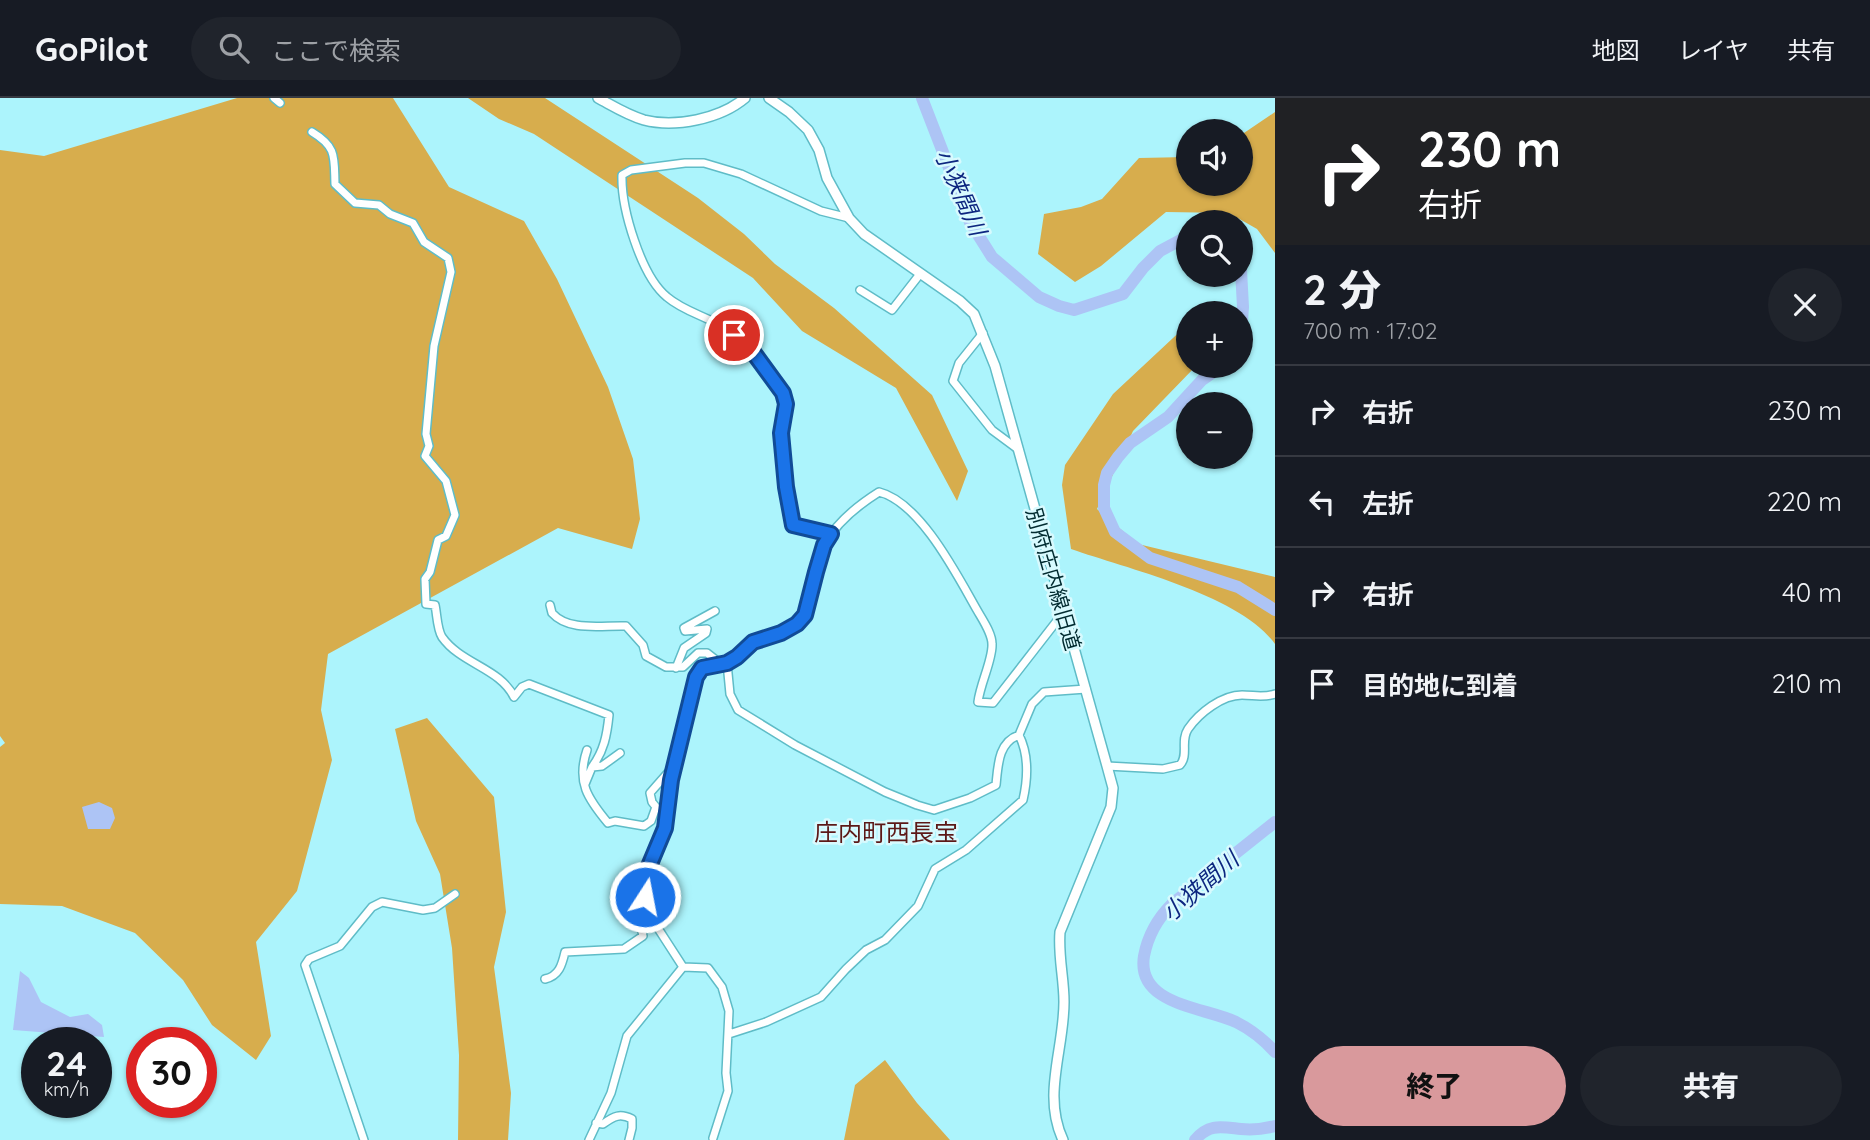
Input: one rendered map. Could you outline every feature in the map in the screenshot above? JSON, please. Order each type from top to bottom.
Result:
[{"type":"street","points":[[598,98],[636,117],[662,122],[716,114],[730,109],[745,98]]},
{"type":"street","name":"別府庄内線旧道","points":[[769,98],[808,130],[819,150],[827,178],[849,218],[864,234],[974,314],[983,333],[1019,451],[1112,788],[1111,807],[1060,932],[1063,1025],[1052,1101],[1063,1140]]},
{"type":"street","points":[[312,132],[334,150],[335,184],[355,204],[379,205],[390,214],[412,223],[424,243],[448,258],[451,272],[434,346],[426,434],[429,446],[425,456],[446,481],[455,515],[446,536],[438,540],[430,572],[425,579],[426,604],[435,605],[440,635],[456,651],[509,687],[514,697],[522,687],[529,684],[609,715],[600,757],[584,784]]},
{"type":"street","points":[[831,534],[793,525],[781,433],[786,404],[779,384],[753,352],[734,335],[680,306],[665,296],[655,284],[646,269],[633,234],[623,197],[622,175],[631,170],[704,163],[741,174],[821,211],[849,218]]},
{"type":"street","points":[[860,290],[892,310],[920,274]]},
{"type":"street","points":[[983,333],[959,363],[953,381],[992,430],[1019,451]]},
{"type":"street","points":[[683,967],[652,919],[645,897],[647,871],[665,828],[671,780],[696,677],[702,668],[724,664],[737,657],[753,642],[781,633],[797,624],[805,615],[824,545],[831,534],[866,501],[879,492],[892,495],[912,514],[948,558],[989,633],[992,644],[978,702],[993,704],[1063,613]]},
{"type":"street","points":[[551,605],[552,613],[566,623],[581,626],[626,626],[643,645],[646,656],[655,662],[676,668],[683,667],[698,653],[707,653],[724,664],[730,694],[738,709],[795,745],[855,777],[925,808],[933,810],[970,798],[996,785],[1002,747],[1011,738],[1019,735]]},
{"type":"street","points":[[676,668],[684,648],[706,633],[706,629],[685,631],[684,628],[715,611]]},
{"type":"street","points":[[729,1034],[766,1022],[821,996],[866,950],[885,940],[918,906],[935,869],[966,850],[1023,800],[1027,773],[1026,752],[1019,735],[1032,704],[1044,692],[1086,689]]},
{"type":"street","points":[[1107,766],[1163,769],[1180,765],[1185,755],[1183,741],[1188,729],[1213,704],[1240,694],[1266,697],[1275,694]]},
{"type":"street","points":[[587,750],[581,772],[584,784],[591,800],[608,824],[615,821],[644,826],[652,821],[656,807],[650,793],[677,762]]},
{"type":"street","points":[[592,767],[602,765],[620,753]]},
{"type":"street","points":[[545,979],[553,978],[562,966],[565,952],[624,949],[643,936],[638,895],[646,882]]},
{"type":"street","points":[[364,1140],[305,965],[309,959],[340,946],[365,912],[382,902],[423,910],[435,908],[455,894]]},
{"type":"street","points":[[683,967],[708,968],[722,987],[729,1011],[727,1091],[713,1139]]},
{"type":"street","points":[[589,1140],[611,1093],[627,1036],[683,967]]},
{"type":"street","points":[[596,1123],[603,1124],[613,1116],[624,1115],[632,1119],[629,1140]]},
{"type":"street","points":[[355,1140],[362,1129]]},
{"type":"shaded area","points":[[237,98],[393,98],[449,187],[524,221],[557,279],[608,387],[633,459],[640,519],[632,549],[558,528],[328,654],[321,710],[332,760],[297,891],[256,942],[271,1036],[256,1060],[212,1025],[183,980],[135,933],[62,906],[0,904],[0,747],[5,743],[0,736],[0,150],[44,156]]},
{"type":"shaded area","points":[[468,98],[545,98],[698,198],[744,234],[775,264],[834,308],[932,395],[968,471],[957,501],[896,388],[802,331],[753,278],[534,134],[499,119]]},
{"type":"shaded area","points":[[1275,112],[1275,253],[1253,227],[1253,210],[1176,210],[1176,212],[1166,212],[1101,266],[1075,282],[1038,254],[1044,214],[1081,207],[1102,199],[1139,158],[1176,157],[1176,196],[1253,196],[1253,127]]},
{"type":"shaded area","points":[[1176,335],[1176,378],[1184,378],[1133,431],[1097,509],[1138,544],[1275,577],[1275,644],[1259,627],[1210,598],[1071,549],[1062,485],[1065,465],[1113,394]]},
{"type":"shaded area","points":[[427,718],[494,797],[506,912],[494,967],[511,1093],[508,1140],[458,1140],[459,1055],[452,948],[440,874],[416,821],[395,729]]},
{"type":"shaded area","points":[[885,1060],[917,1103],[950,1140],[844,1140],[855,1085]]},
{"type":"water","points":[[99,802],[112,808],[115,818],[110,829],[88,829],[82,807]]},
{"type":"water","points":[[20,971],[29,978],[41,1002],[70,1017],[88,1014],[102,1027],[21,1027],[21,1031],[13,1030]]},
{"type":"waterway","name":"小狭間川","points":[[922,98],[970,222],[992,257],[1039,297],[1074,310],[1123,294],[1160,251],[1176,242]]},
{"type":"waterway","name":"小狭間川","points":[[1242,287],[1243,301]]},
{"type":"waterway","name":"小狭間川","points":[[1205,378],[1168,417],[1130,443],[1118,457],[1107,473],[1104,508],[1115,532],[1150,558],[1238,587],[1275,610]]},
{"type":"waterway","name":"小狭間川","points":[[1275,822],[1172,904],[1154,928],[1144,956],[1144,972],[1150,985],[1161,994],[1175,1002],[1236,1022],[1257,1035],[1275,1052]]},
{"type":"waterway","name":"小狭間川","points":[[1195,1140],[1205,1131],[1216,1127],[1254,1129],[1275,1126]]},
{"type":"district","name":"庄内町西長宝","points":[[886,832]]},
{"type":"route","points":[[645,897],[647,871],[659,848],[665,828],[671,780],[696,677],[702,668],[727,663],[753,642],[781,633],[797,624],[805,615],[824,545],[831,534],[793,525],[781,433],[786,404],[783,393],[753,352],[734,335]]}]
